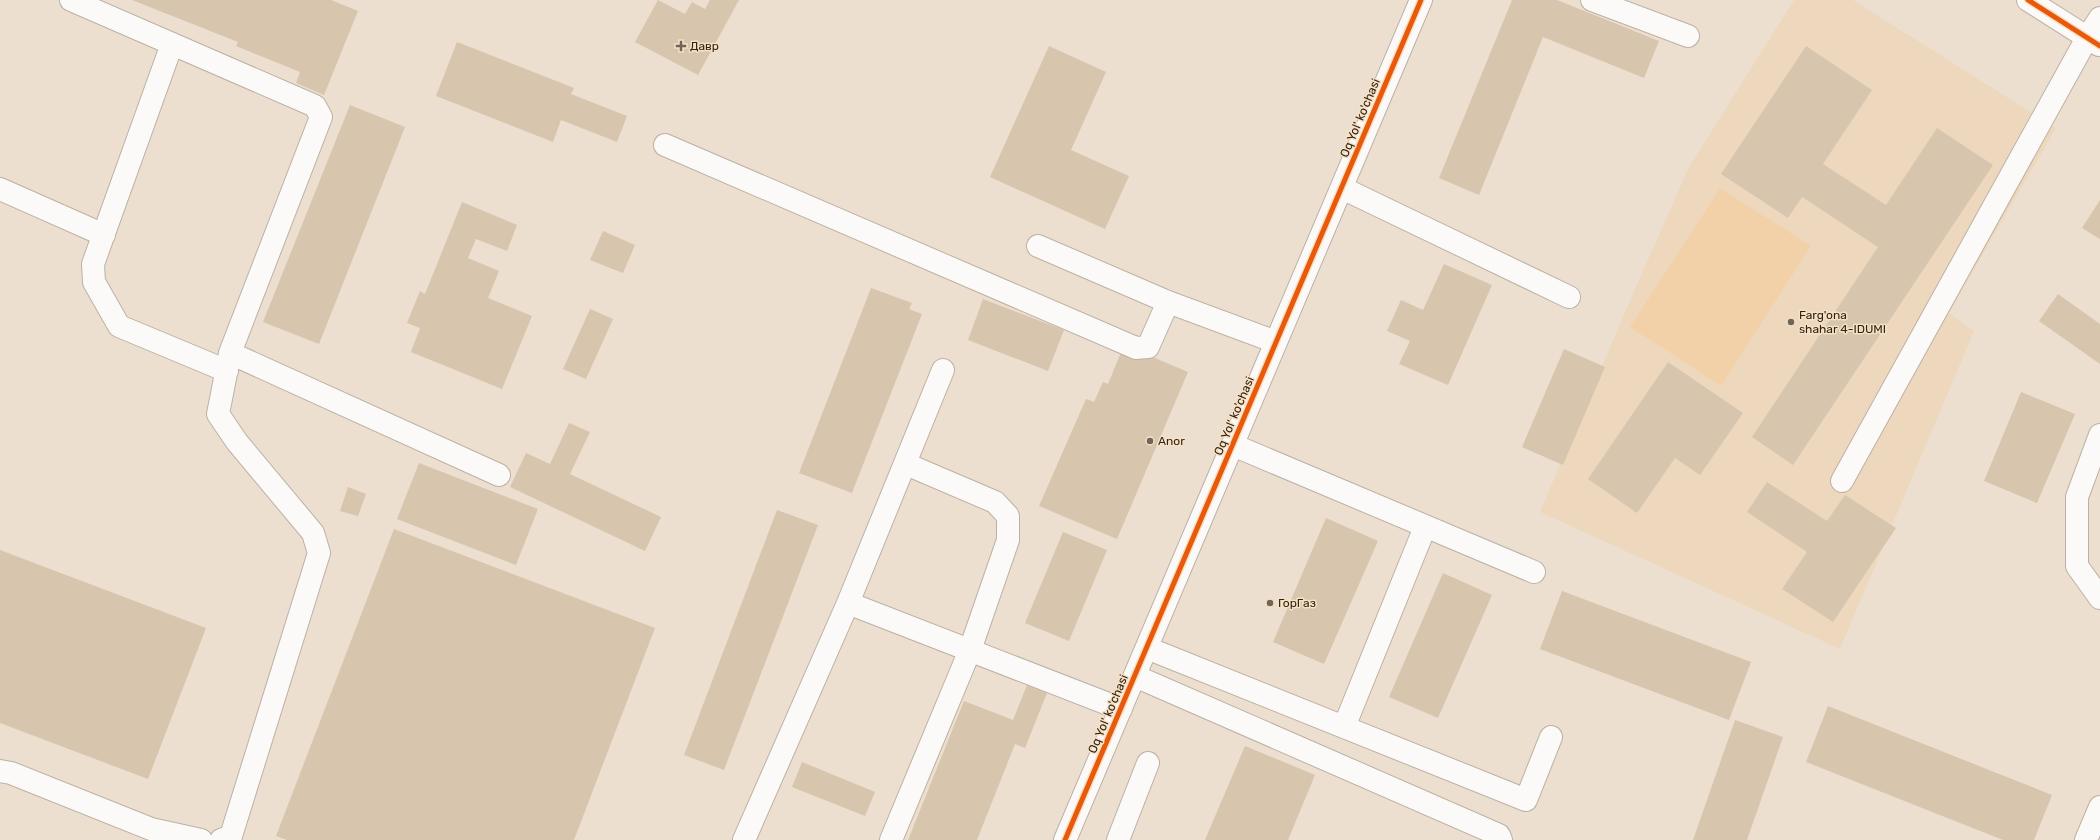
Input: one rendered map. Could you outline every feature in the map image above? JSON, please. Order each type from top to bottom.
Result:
[{"type":"street","points":[[71,0],[315,106],[321,117],[228,362],[218,414],[237,442],[313,533],[319,553],[231,836],[221,840]]},
{"type":"street","name":"Oq Yol' ko'chasi","points":[[1065,840],[1421,0]]},
{"type":"street","points":[[1592,0],[1688,36]]},
{"type":"street","points":[[2028,0],[2094,42]]},
{"type":"street","points":[[1842,481],[2094,42],[2100,18]]},
{"type":"street","points":[[172,44],[93,264],[94,282],[120,326],[228,362],[499,475]]},
{"type":"street","points":[[665,145],[1136,348],[1148,347],[1168,302]]},
{"type":"street","points":[[1342,188],[1569,297]]},
{"type":"street","points":[[0,189],[104,235]]},
{"type":"street","points":[[1038,246],[1168,302],[1276,342]]},
{"type":"street","points":[[744,840],[848,603],[906,464],[943,370]]},
{"type":"street","points":[[2100,435],[2077,497],[2077,566],[2100,598]]},
{"type":"street","points":[[1232,445],[1534,572]]},
{"type":"street","points":[[891,840],[970,650],[1008,540],[1008,516],[995,502],[906,464]]},
{"type":"street","points":[[1344,727],[1425,526]]},
{"type":"street","points":[[848,603],[1121,709]]},
{"type":"street","points":[[1147,648],[1526,800],[1551,737]]},
{"type":"street","points":[[1135,676],[1498,835],[1501,840]]},
{"type":"street","points":[[1118,840],[1148,762]]},
{"type":"street","points":[[0,771],[11,773],[151,829],[201,840]]},
{"type":"street","points":[[2086,840],[2100,807]]},
{"type":"shaded area","name":"Farg'ona shahar 4-IDUMI","points":[[1794,0],[1853,0],[2056,128],[1949,313],[1974,331],[1840,649],[1540,512],[1634,291],[1689,167]]},
{"type":"shaded area","points":[[1720,188],[1811,246],[1721,386],[1630,327]]},
{"type":"building","points":[[132,0],[331,0],[358,11],[324,95],[296,83],[300,72],[236,46],[238,42]]},
{"type":"building","points":[[658,0],[685,14],[692,2],[705,9],[710,0],[739,0],[698,75],[635,42]]},
{"type":"building","points":[[1512,0],[1557,0],[1659,41],[1644,78],[1543,37],[1479,195],[1439,178]]},
{"type":"building","points":[[457,42],[574,88],[571,94],[627,116],[617,142],[561,120],[553,142],[436,96]]},
{"type":"building","points":[[1049,46],[1106,72],[1071,150],[1129,176],[1105,229],[990,177]]},
{"type":"building","points":[[1806,46],[1872,90],[1823,164],[1886,205],[1937,128],[1993,165],[1793,465],[1752,437],[1878,247],[1802,197],[1788,218],[1721,174]]},
{"type":"building","points":[[350,105],[405,127],[319,344],[263,322]]},
{"type":"building","points":[[2100,200],[2100,239],[2082,228]]},
{"type":"building","points":[[462,202],[517,225],[507,251],[476,239],[468,258],[499,271],[488,298],[532,316],[502,389],[411,352],[420,328],[407,323],[420,291],[425,294]]},
{"type":"building","points":[[603,231],[635,245],[623,273],[590,260]]},
{"type":"building","points":[[1444,264],[1492,285],[1448,385],[1399,364],[1410,341],[1387,331],[1401,300],[1423,310]]},
{"type":"building","points":[[871,288],[912,303],[909,309],[922,314],[852,493],[799,473]]},
{"type":"building","points":[[2058,294],[2100,324],[2100,364],[2039,321]]},
{"type":"building","points":[[983,299],[1064,330],[1048,371],[968,340]]},
{"type":"building","points":[[590,309],[613,319],[586,379],[563,369]]},
{"type":"building","points":[[1124,345],[1188,372],[1117,539],[1039,506],[1086,399],[1094,402],[1103,382],[1108,384]]},
{"type":"building","points":[[1564,349],[1605,367],[1563,465],[1522,447]]},
{"type":"building","points":[[1668,362],[1743,413],[1700,475],[1675,458],[1637,513],[1588,479]]},
{"type":"building","points":[[2021,392],[2075,414],[2037,503],[1984,481]]},
{"type":"building","points":[[569,423],[590,432],[570,474],[661,517],[645,551],[510,487],[526,453],[550,464]]},
{"type":"building","points":[[419,463],[538,509],[516,565],[397,519]]},
{"type":"building","points":[[1767,482],[1827,521],[1845,495],[1896,528],[1833,622],[1782,589],[1807,552],[1747,512]]},
{"type":"building","points":[[348,487],[366,494],[358,516],[340,511]]},
{"type":"building","points":[[777,510],[818,525],[724,770],[684,755]]},
{"type":"building","points":[[1326,518],[1378,541],[1324,664],[1273,642]]},
{"type":"building","points":[[394,529],[655,628],[574,840],[287,840],[276,836]]},
{"type":"building","points":[[1063,532],[1107,550],[1069,641],[1025,623]]},
{"type":"building","points":[[0,550],[206,628],[148,779],[0,723]]},
{"type":"building","points":[[1443,573],[1492,595],[1438,718],[1389,697]]},
{"type":"building","points":[[1562,591],[1751,662],[1729,720],[1540,649]]},
{"type":"building","points":[[1027,685],[1047,693],[1025,748],[1015,744],[977,840],[908,840],[964,701],[1013,720]]},
{"type":"building","points":[[1828,706],[2052,795],[2034,840],[2003,840],[1806,762]]},
{"type":"building","points":[[1735,720],[1783,737],[1747,840],[1693,840]]},
{"type":"building","points":[[1245,746],[1315,775],[1288,840],[1205,840]]},
{"type":"building","points":[[802,762],[875,792],[865,816],[792,787]]},
{"type":"cycle path","points":[[1065,840],[1421,0]]},
{"type":"cycle path","points":[[2028,0],[2100,46]]},
{"type":"place","name":"Давр","points":[[681,46]]},
{"type":"place","name":"Farg'ona shahar 4-IDUMI","points":[[1791,322]]},
{"type":"place","name":"Anor","points":[[1150,441]]},
{"type":"place","name":"ГорГаз","points":[[1270,603]]}]
